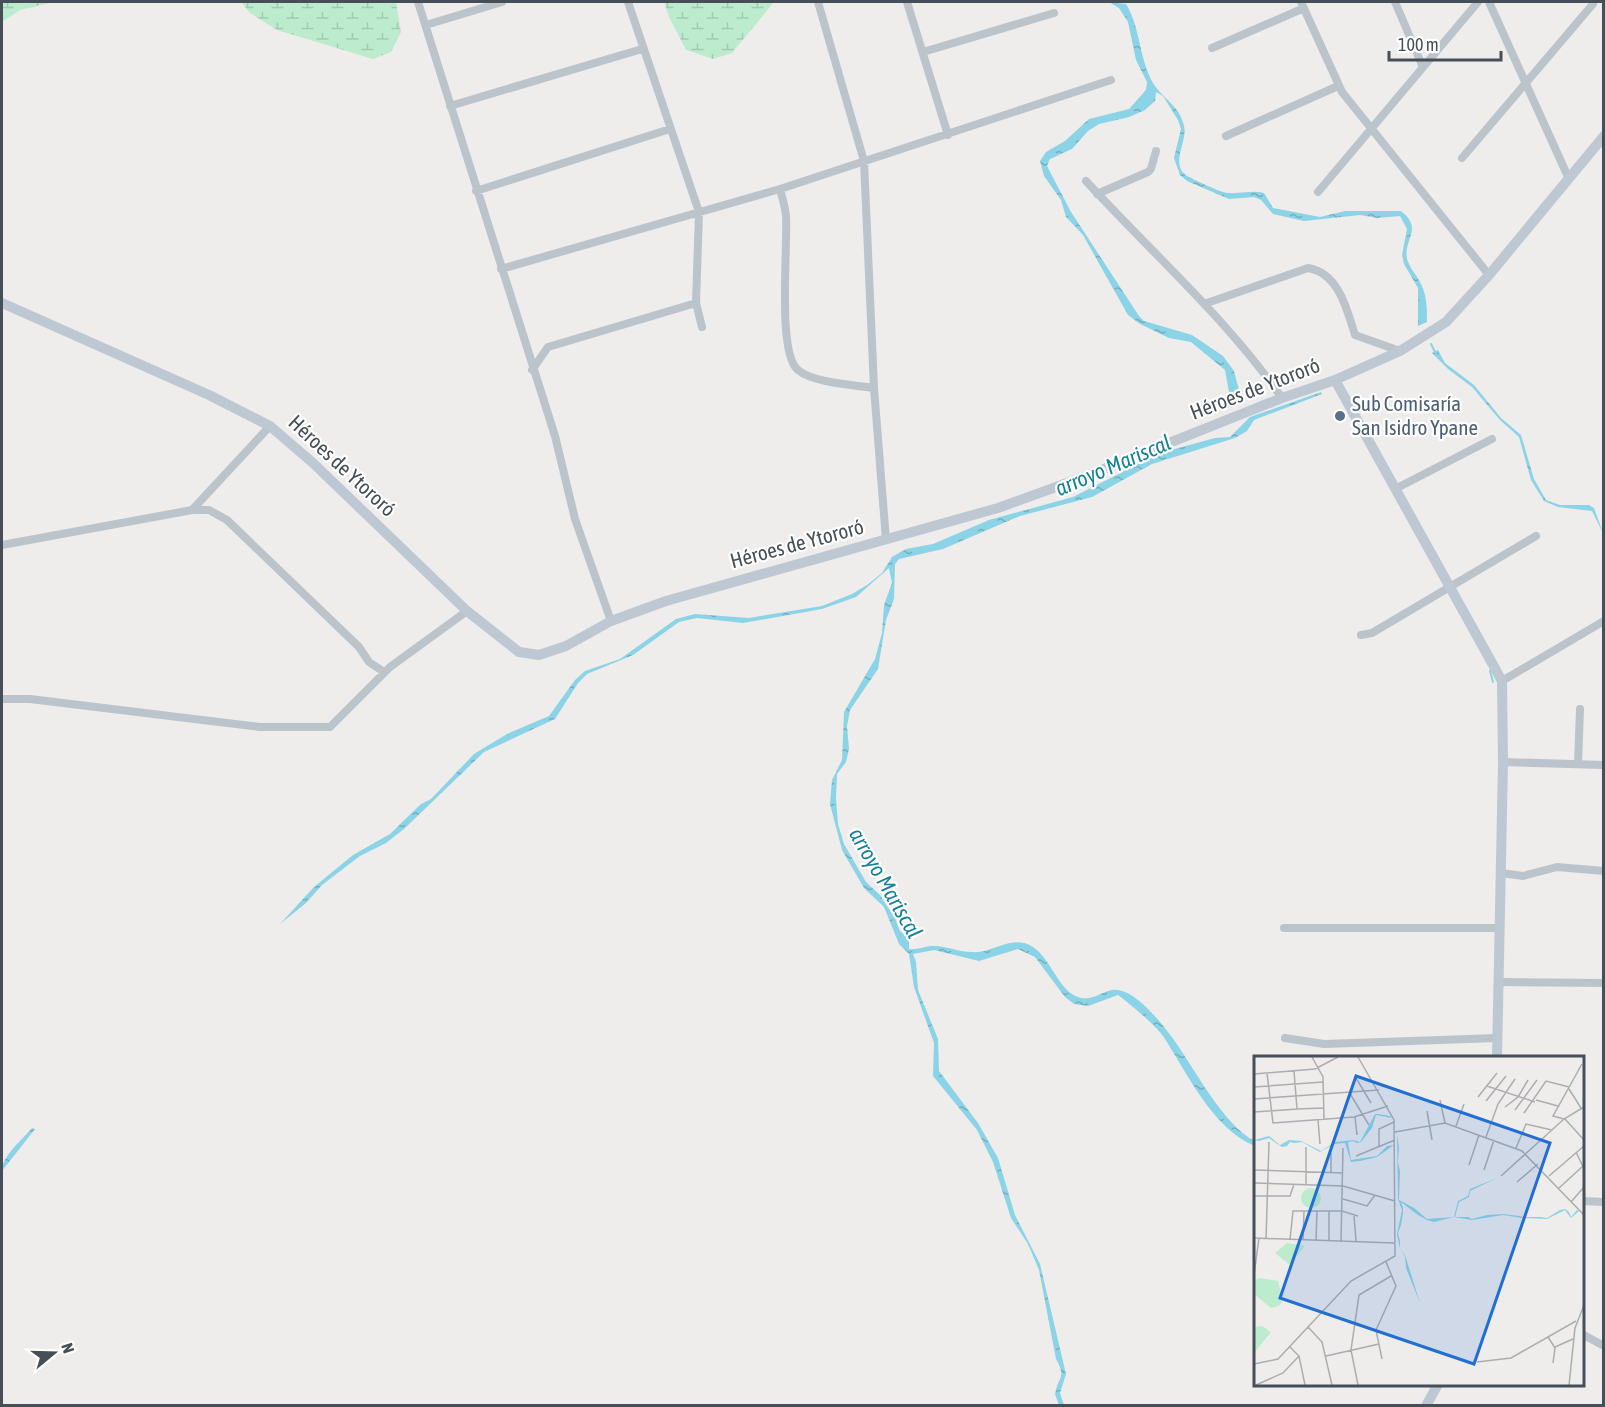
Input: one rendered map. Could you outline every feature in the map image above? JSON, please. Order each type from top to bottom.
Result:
[{"type":"main road","name":"Héroes de Ytororó","points":[[2,303],[209,395],[270,426],[313,463],[467,611],[519,652],[528,656],[539,655],[566,646],[611,621],[666,601],[1008,504],[1089,475],[1282,398],[1335,380],[1400,351],[1446,322],[1489,275],[1604,136]]},
{"type":"main road","points":[[1335,380],[1397,488],[1502,681],[1503,762],[1497,1056]]},
{"type":"main road","points":[[1426,1406],[1437,1386]]},
{"type":"street","points":[[418,2],[532,370],[555,436],[575,519],[611,621]]},
{"type":"street","points":[[426,25],[502,2]]},
{"type":"street","points":[[628,2],[699,212],[696,303],[702,327]]},
{"type":"street","points":[[818,2],[864,161],[874,388],[886,540]]},
{"type":"street","points":[[907,2],[948,135]]},
{"type":"street","points":[[1395,2],[1422,65]]},
{"type":"street","points":[[1318,192],[1422,65],[1478,2]]},
{"type":"street","points":[[1489,2],[1569,179]]},
{"type":"street","points":[[1462,158],[1525,81],[1593,4]]},
{"type":"street","points":[[1212,48],[1302,5],[1338,86],[1489,275]]},
{"type":"street","points":[[923,52],[1054,13]]},
{"type":"street","points":[[450,106],[642,49]]},
{"type":"street","points":[[501,269],[780,189],[1111,80]]},
{"type":"street","points":[[1226,136],[1338,86]]},
{"type":"street","points":[[476,191],[670,129]]},
{"type":"street","points":[[1097,194],[1148,172],[1156,151]]},
{"type":"street","points":[[1086,182],[1204,304],[1254,360],[1282,398]]},
{"type":"street","points":[[780,189],[786,216],[786,336],[790,359],[798,370],[810,376],[874,388]]},
{"type":"street","points":[[1204,304],[1308,268],[1316,270],[1332,282],[1339,292],[1357,337],[1400,351]]},
{"type":"street","points":[[532,370],[548,347],[696,303]]},
{"type":"street","points":[[192,510],[270,426]]},
{"type":"street","points":[[1397,488],[1492,440]]},
{"type":"street","points":[[2,545],[192,510],[209,510],[227,520],[359,647],[369,662],[384,672]]},
{"type":"street","points":[[1360,635],[1372,633],[1536,536]]},
{"type":"street","points":[[2,699],[30,699],[260,727],[330,727],[384,672],[418,649],[446,624],[467,611]]},
{"type":"street","points":[[1502,681],[1604,621]]},
{"type":"street","points":[[1578,764],[1580,709]]},
{"type":"street","points":[[1503,762],[1604,765]]},
{"type":"street","points":[[1501,873],[1523,876],[1557,867],[1604,871]]},
{"type":"street","points":[[1284,928],[1500,928]]},
{"type":"street","points":[[1500,982],[1604,983]]},
{"type":"street","points":[[1285,1038],[1324,1044],[1430,1038],[1497,1038]]},
{"type":"street","points":[[1584,1201],[1604,1202]]},
{"type":"street","points":[[1584,1335],[1604,1346]]},
{"type":"green space","points":[[2,2],[54,2],[20,10],[2,22]]},
{"type":"green space","points":[[241,2],[396,2],[401,32],[391,52],[373,59],[277,30],[250,13]]},
{"type":"green space","points":[[664,2],[774,2],[732,53],[713,59],[686,50]]},
{"type":"water","points":[[1109,2],[1126,4],[1135,24],[1150,77],[1182,119],[1185,132],[1179,160],[1183,172],[1219,191],[1264,193],[1273,208],[1320,217],[1345,211],[1401,211],[1411,223],[1407,259],[1424,293],[1427,322],[1418,326],[1418,288],[1404,264],[1402,255],[1407,229],[1400,216],[1377,218],[1360,215],[1304,221],[1273,214],[1261,200],[1254,197],[1229,199],[1187,181],[1180,175],[1174,158],[1181,129],[1178,120],[1163,96],[1156,92],[1155,101],[1145,110],[1129,117],[1099,124],[1088,131],[1072,149],[1050,159],[1047,166],[1071,212],[1139,316],[1144,321],[1192,335],[1223,356],[1234,371],[1242,402],[1225,409],[1229,392],[1225,370],[1191,342],[1169,338],[1140,324],[1128,315],[1083,235],[1066,217],[1061,200],[1044,176],[1040,161],[1046,152],[1065,141],[1089,119],[1129,109],[1146,90],[1147,82],[1136,60],[1128,22],[1119,8]]},
{"type":"water","points":[[1438,350],[1445,363],[1474,385],[1501,418],[1521,435],[1534,479],[1546,500],[1560,505],[1589,505],[1594,508],[1603,533],[1592,511],[1558,507],[1544,501],[1531,480],[1519,437],[1500,420],[1472,387],[1448,369],[1432,353]]},
{"type":"water","points":[[1321,392],[1322,394],[1254,420],[1247,431],[1235,438],[1152,464],[1092,497],[1020,516],[943,549],[899,559],[895,564],[894,599],[886,620],[878,669],[850,710],[847,726],[849,749],[846,762],[837,774],[838,824],[844,844],[866,882],[880,895],[895,918],[900,931],[909,939],[909,949],[936,946],[980,952],[1010,943],[1025,943],[1039,952],[1071,994],[1092,998],[1112,990],[1128,993],[1145,1006],[1166,1030],[1209,1094],[1231,1122],[1254,1140],[1254,1145],[1227,1128],[1203,1100],[1161,1034],[1118,995],[1088,1006],[1074,1004],[1065,997],[1035,957],[1018,949],[979,961],[934,950],[913,954],[916,962],[918,990],[938,1039],[939,1071],[978,1123],[998,1158],[1015,1215],[1040,1264],[1066,1374],[1060,1393],[1064,1405],[1059,1405],[1055,1394],[1061,1370],[1056,1359],[1039,1270],[1028,1244],[1011,1218],[993,1162],[977,1130],[933,1076],[934,1043],[914,987],[909,954],[899,944],[884,907],[864,888],[842,850],[830,804],[832,780],[842,760],[844,712],[875,659],[882,633],[884,605],[892,583],[889,568],[856,597],[822,609],[743,623],[697,618],[679,622],[633,655],[587,674],[578,683],[555,719],[484,752],[404,829],[386,843],[360,856],[322,885],[306,903],[280,924],[314,887],[353,855],[390,834],[421,804],[431,799],[474,754],[507,734],[549,716],[575,680],[585,671],[620,659],[676,619],[695,614],[749,618],[822,606],[852,594],[867,585],[882,573],[892,557],[906,549],[933,544],[989,520],[1073,497],[1160,453],[1215,438],[1230,437],[1250,417]]},
{"type":"water","points":[[32,1128],[35,1129],[2,1171],[9,1154]]},
{"type":"waterway","points":[[1431,344],[1436,354]]},
{"type":"waterway","points":[[1490,671],[1493,682]]},
{"type":"place","name":"Sub Comisaría San Isidro Ypane","points":[[1340,416]]},
{"type":"water label","name":"arroyo Mariscal","points":[[1113,465]]},
{"type":"water label","name":"arroyo Mariscal","points":[[886,883]]}]
